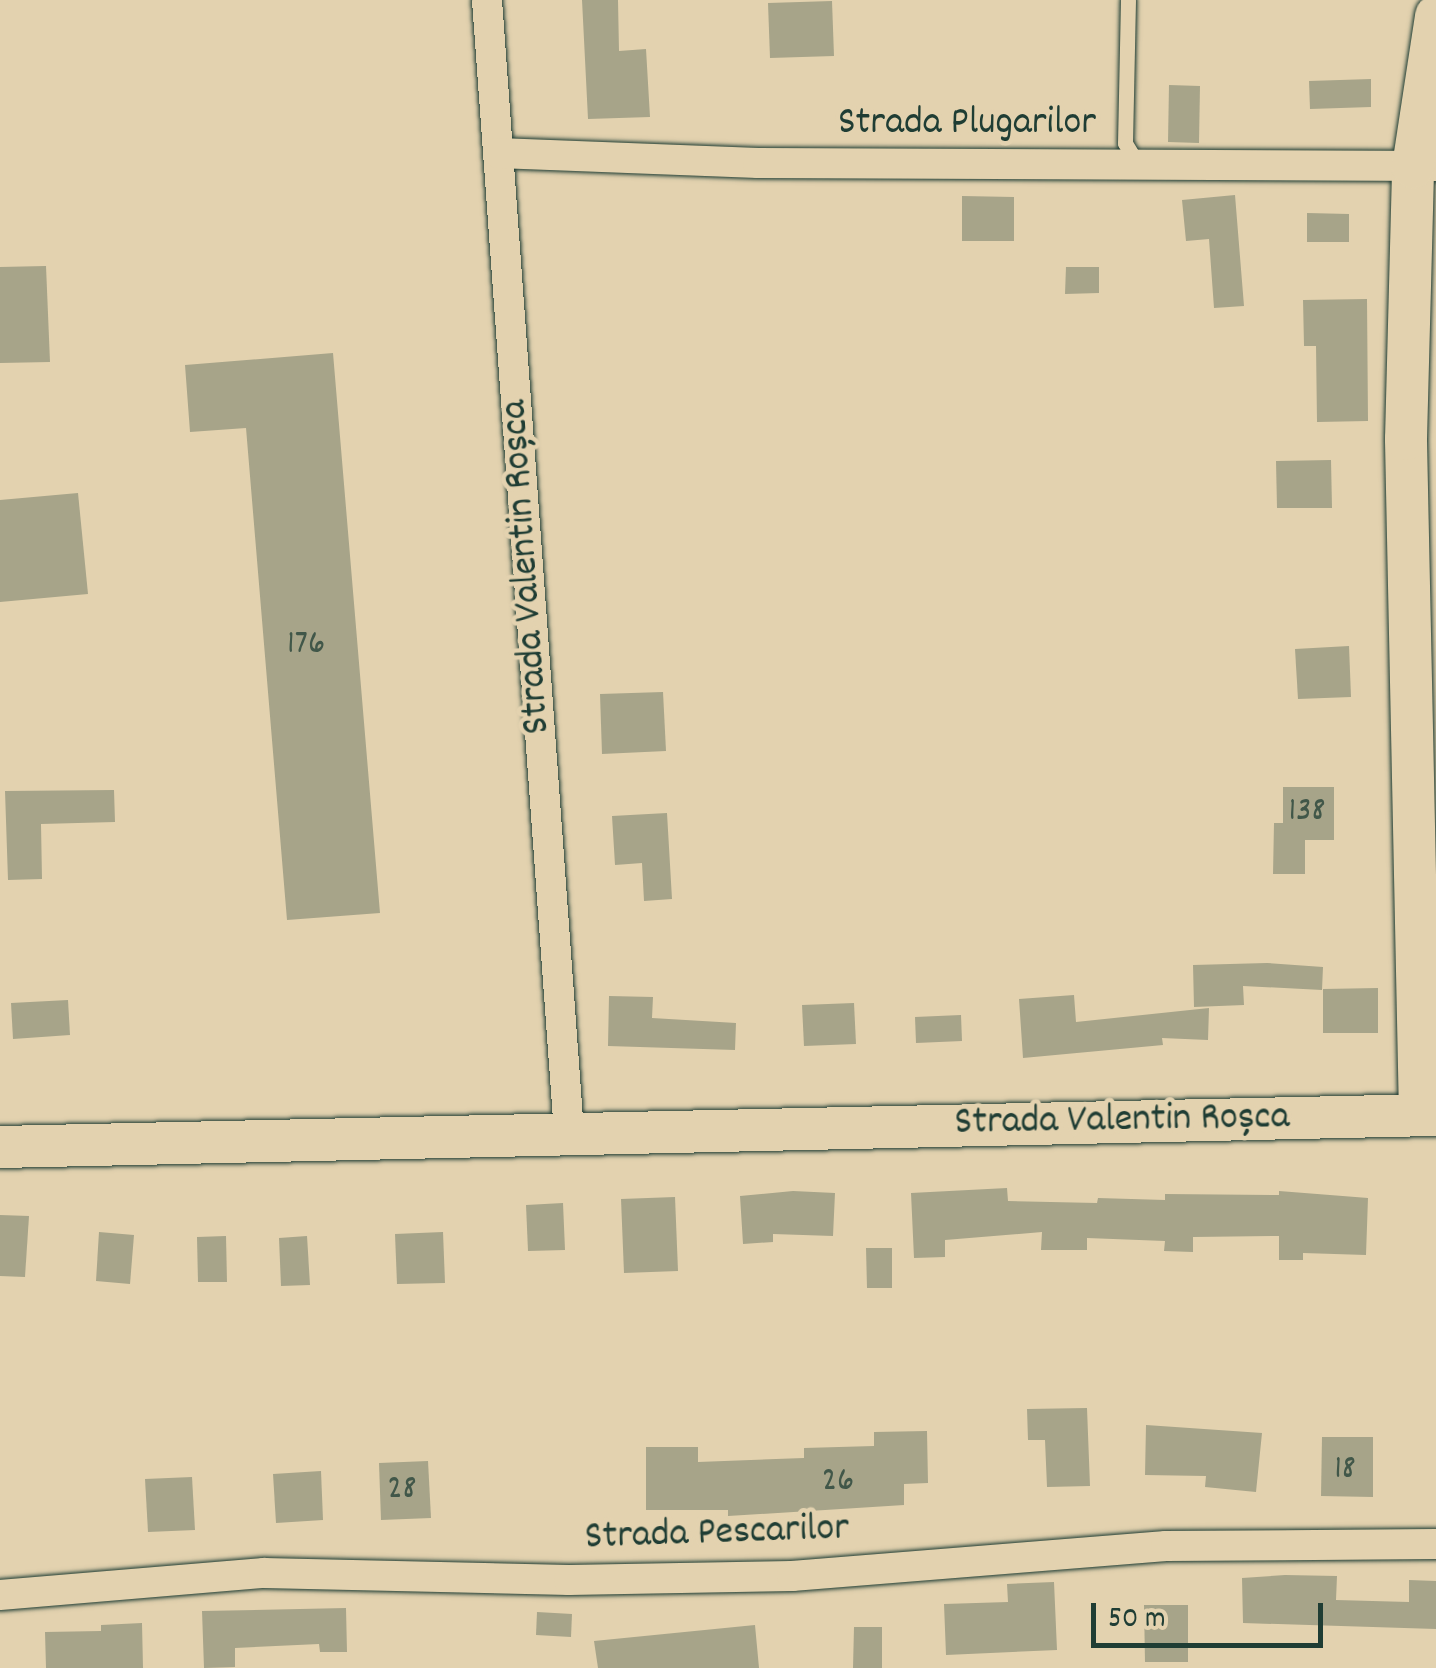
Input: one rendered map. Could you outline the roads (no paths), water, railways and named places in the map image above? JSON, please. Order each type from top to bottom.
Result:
[{"type":"main road","points":[[1428,1115],[1422,643],[1406,439],[1436,16]]},
{"type":"main road","name":"Strada Valentin Roșca","points":[[0,1148],[1428,1115]]},
{"type":"street","name":"Strada Valentin Roșca","points":[[487,0],[568,1134]]},
{"type":"street","name":"Strada Plugarilor","points":[[498,154],[758,163],[1424,166]]},
{"type":"street","name":"Strada Pescarilor","points":[[0,1595],[264,1573],[569,1580],[774,1577],[1166,1546],[1436,1544]]},
{"type":"lane","points":[[1128,0],[1124,143],[1140,166]]}]
